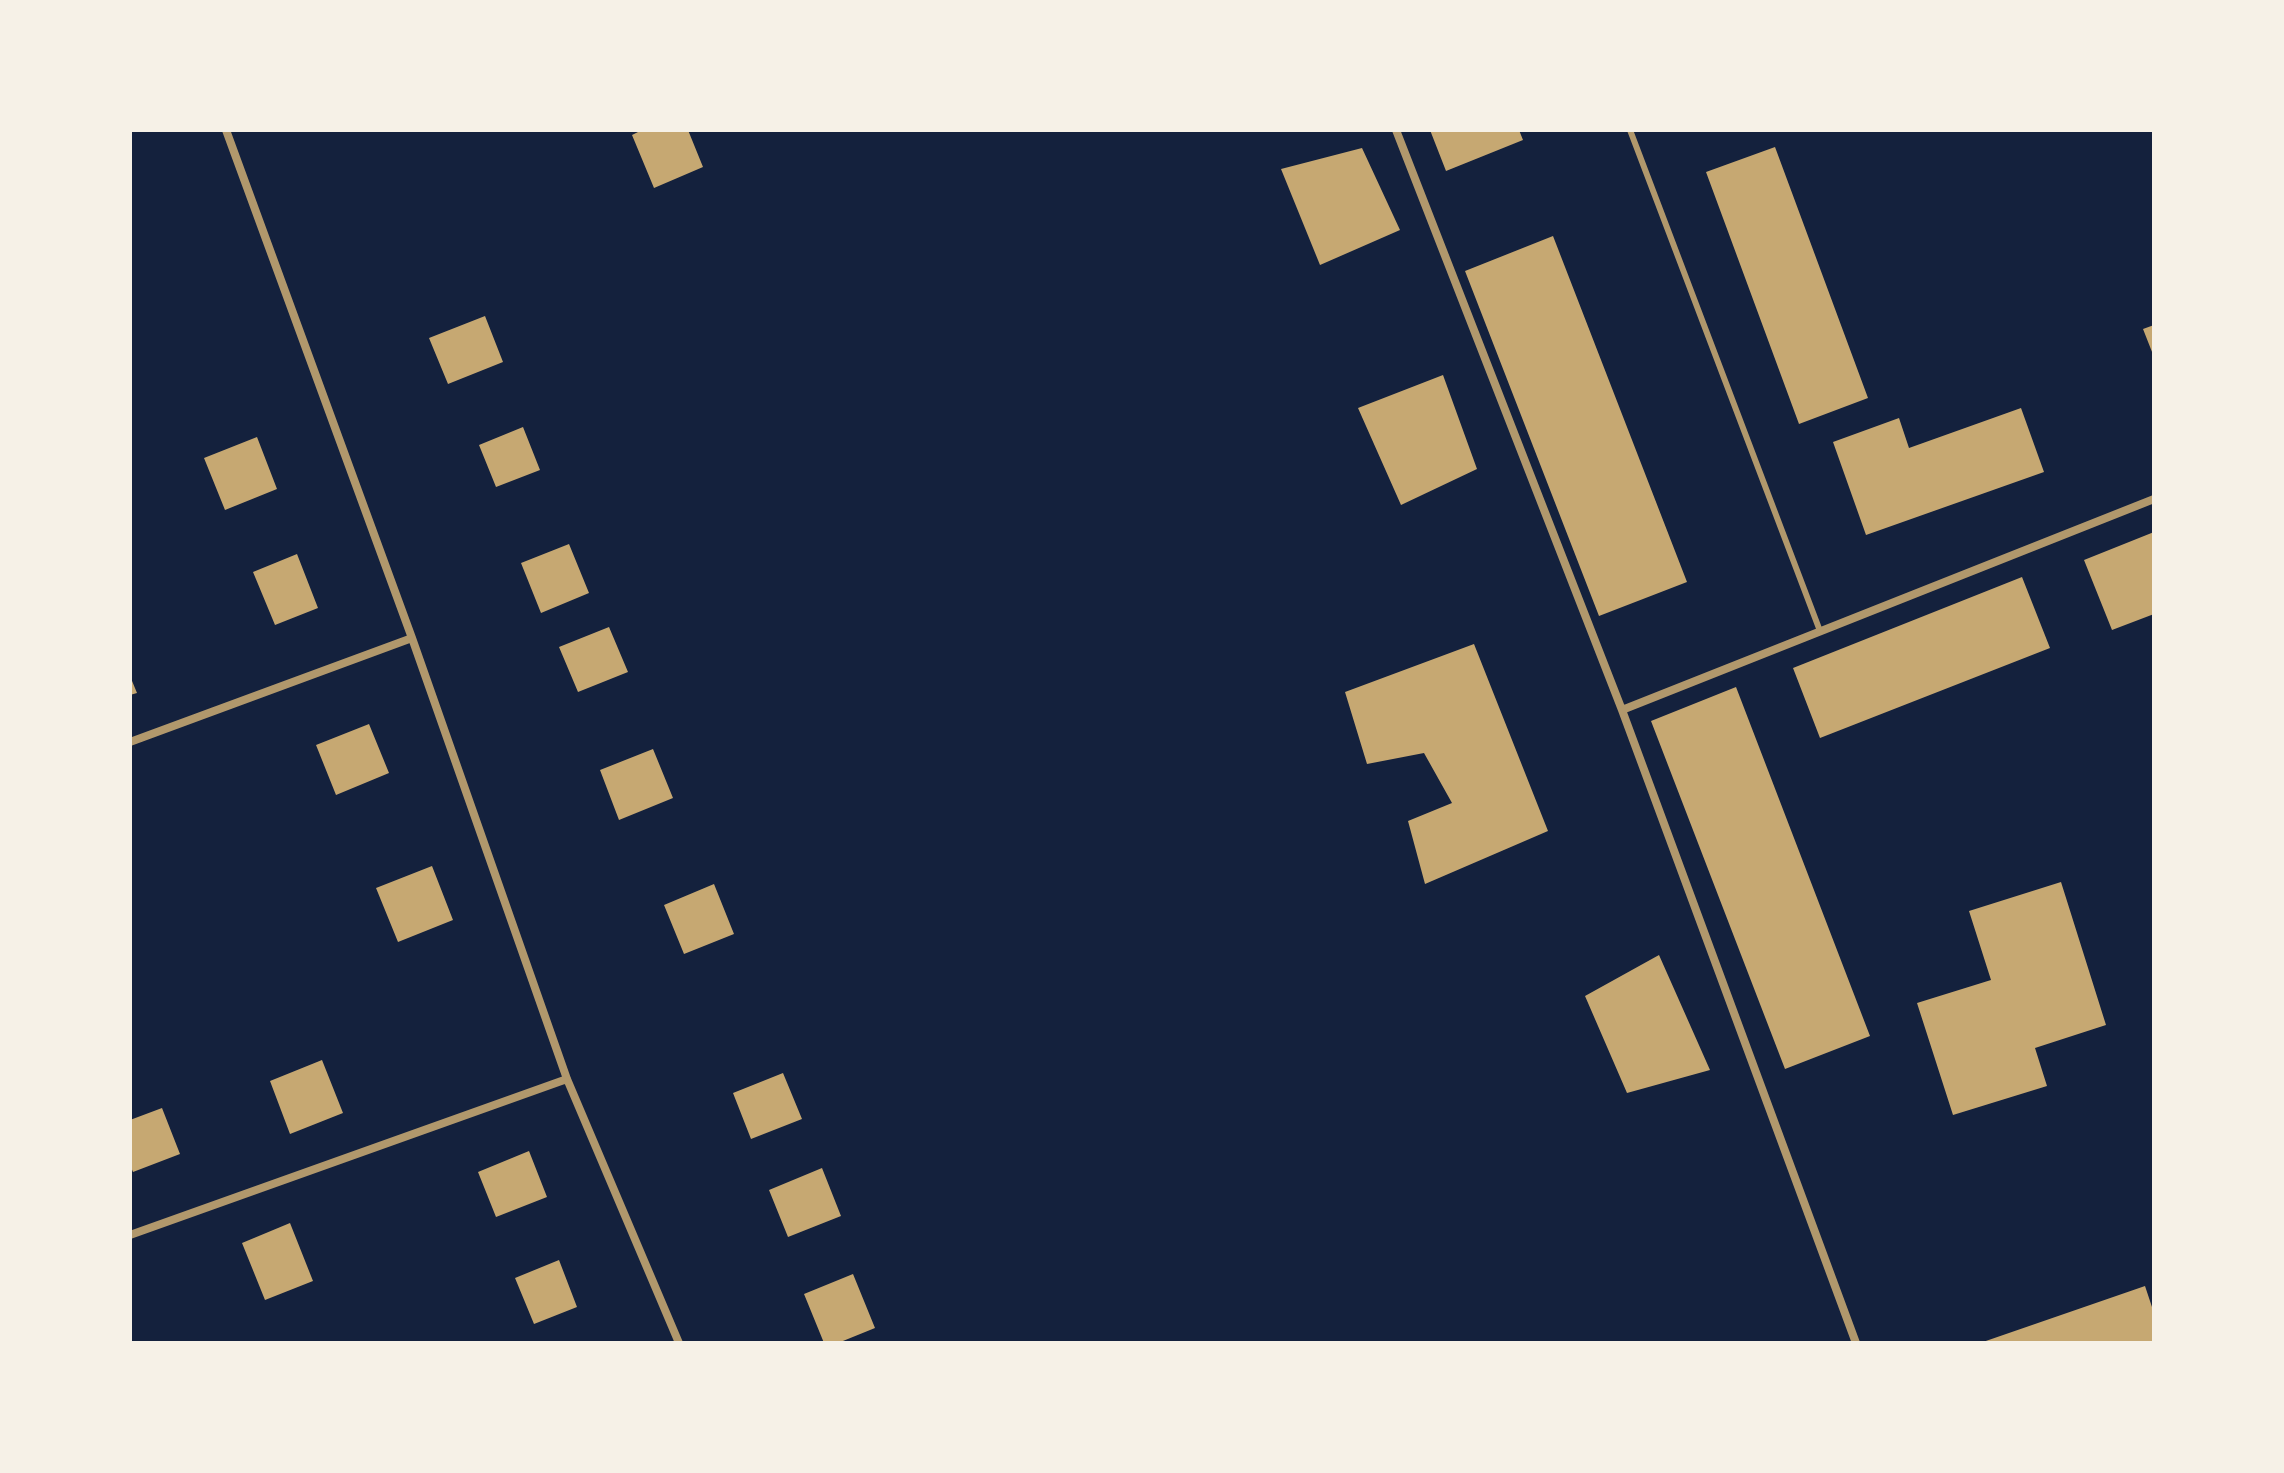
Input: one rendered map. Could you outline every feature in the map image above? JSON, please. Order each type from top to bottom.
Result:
[{"type":"street","points":[[226,130],[412,638],[567,1079],[679,1343]]},
{"type":"street","points":[[1396,130],[1622,710],[1856,1343]]},
{"type":"street","points":[[1622,710],[2154,499]]},
{"type":"street","points":[[130,742],[412,638]]},
{"type":"street","points":[[130,1235],[567,1079]]},
{"type":"lane","points":[[1630,130],[1820,631]]},
{"type":"building","points":[[642,130],[688,130],[703,167],[654,188],[632,135]]},
{"type":"building","points":[[1430,130],[1519,130],[1523,140],[1446,171]]},
{"type":"building","points":[[1775,147],[1868,398],[1799,424],[1706,172]]},
{"type":"building","points":[[1362,148],[1400,230],[1320,265],[1281,169]]},
{"type":"building","points":[[1553,236],[1687,582],[1599,616],[1465,271]]},
{"type":"building","points":[[485,316],[503,362],[448,384],[429,338]]},
{"type":"building","points":[[2154,325],[2154,357],[2143,329]]},
{"type":"building","points":[[1443,375],[1477,469],[1401,505],[1358,408]]},
{"type":"building","points":[[2021,408],[2044,472],[1866,535],[1833,442],[1899,418],[1909,448]]},
{"type":"building","points":[[523,427],[540,470],[496,487],[479,445]]},
{"type":"building","points":[[257,437],[277,489],[225,510],[204,458]]},
{"type":"building","points":[[2154,532],[2154,614],[2112,630],[2084,560]]},
{"type":"building","points":[[569,544],[589,593],[541,613],[521,563]]},
{"type":"building","points":[[297,554],[318,608],[275,625],[253,572]]},
{"type":"building","points":[[2022,577],[2050,648],[1820,738],[1793,668]]},
{"type":"building","points":[[609,627],[628,672],[578,692],[559,647]]},
{"type":"building","points":[[1474,644],[1548,831],[1425,884],[1408,821],[1452,803],[1424,753],[1367,764],[1345,692]]},
{"type":"building","points":[[130,676],[137,693],[130,695]]},
{"type":"building","points":[[1736,687],[1870,1036],[1785,1069],[1651,721]]},
{"type":"building","points":[[369,724],[389,773],[336,795],[316,745]]},
{"type":"building","points":[[653,749],[673,798],[619,820],[600,770]]},
{"type":"building","points":[[432,866],[453,920],[398,942],[376,888]]},
{"type":"building","points":[[2061,882],[2106,1025],[2035,1048],[2047,1086],[1953,1115],[1917,1003],[1991,980],[1969,911]]},
{"type":"building","points":[[714,884],[734,934],[684,954],[664,905]]},
{"type":"building","points":[[1659,955],[1710,1070],[1627,1093],[1585,996]]},
{"type":"building","points":[[322,1060],[343,1113],[290,1134],[270,1081]]},
{"type":"building","points":[[783,1073],[802,1119],[751,1139],[733,1093]]},
{"type":"building","points":[[162,1108],[180,1154],[133,1172],[130,1165],[130,1120]]},
{"type":"building","points":[[529,1151],[547,1197],[496,1217],[478,1172]]},
{"type":"building","points":[[822,1168],[841,1216],[788,1237],[769,1190]]},
{"type":"building","points":[[290,1223],[313,1281],[265,1300],[242,1243]]},
{"type":"building","points":[[559,1260],[577,1307],[534,1324],[515,1278]]},
{"type":"building","points":[[853,1274],[875,1328],[838,1343],[824,1343],[804,1294]]},
{"type":"building","points":[[2145,1286],[2154,1313],[2154,1343],[1980,1343]]}]
